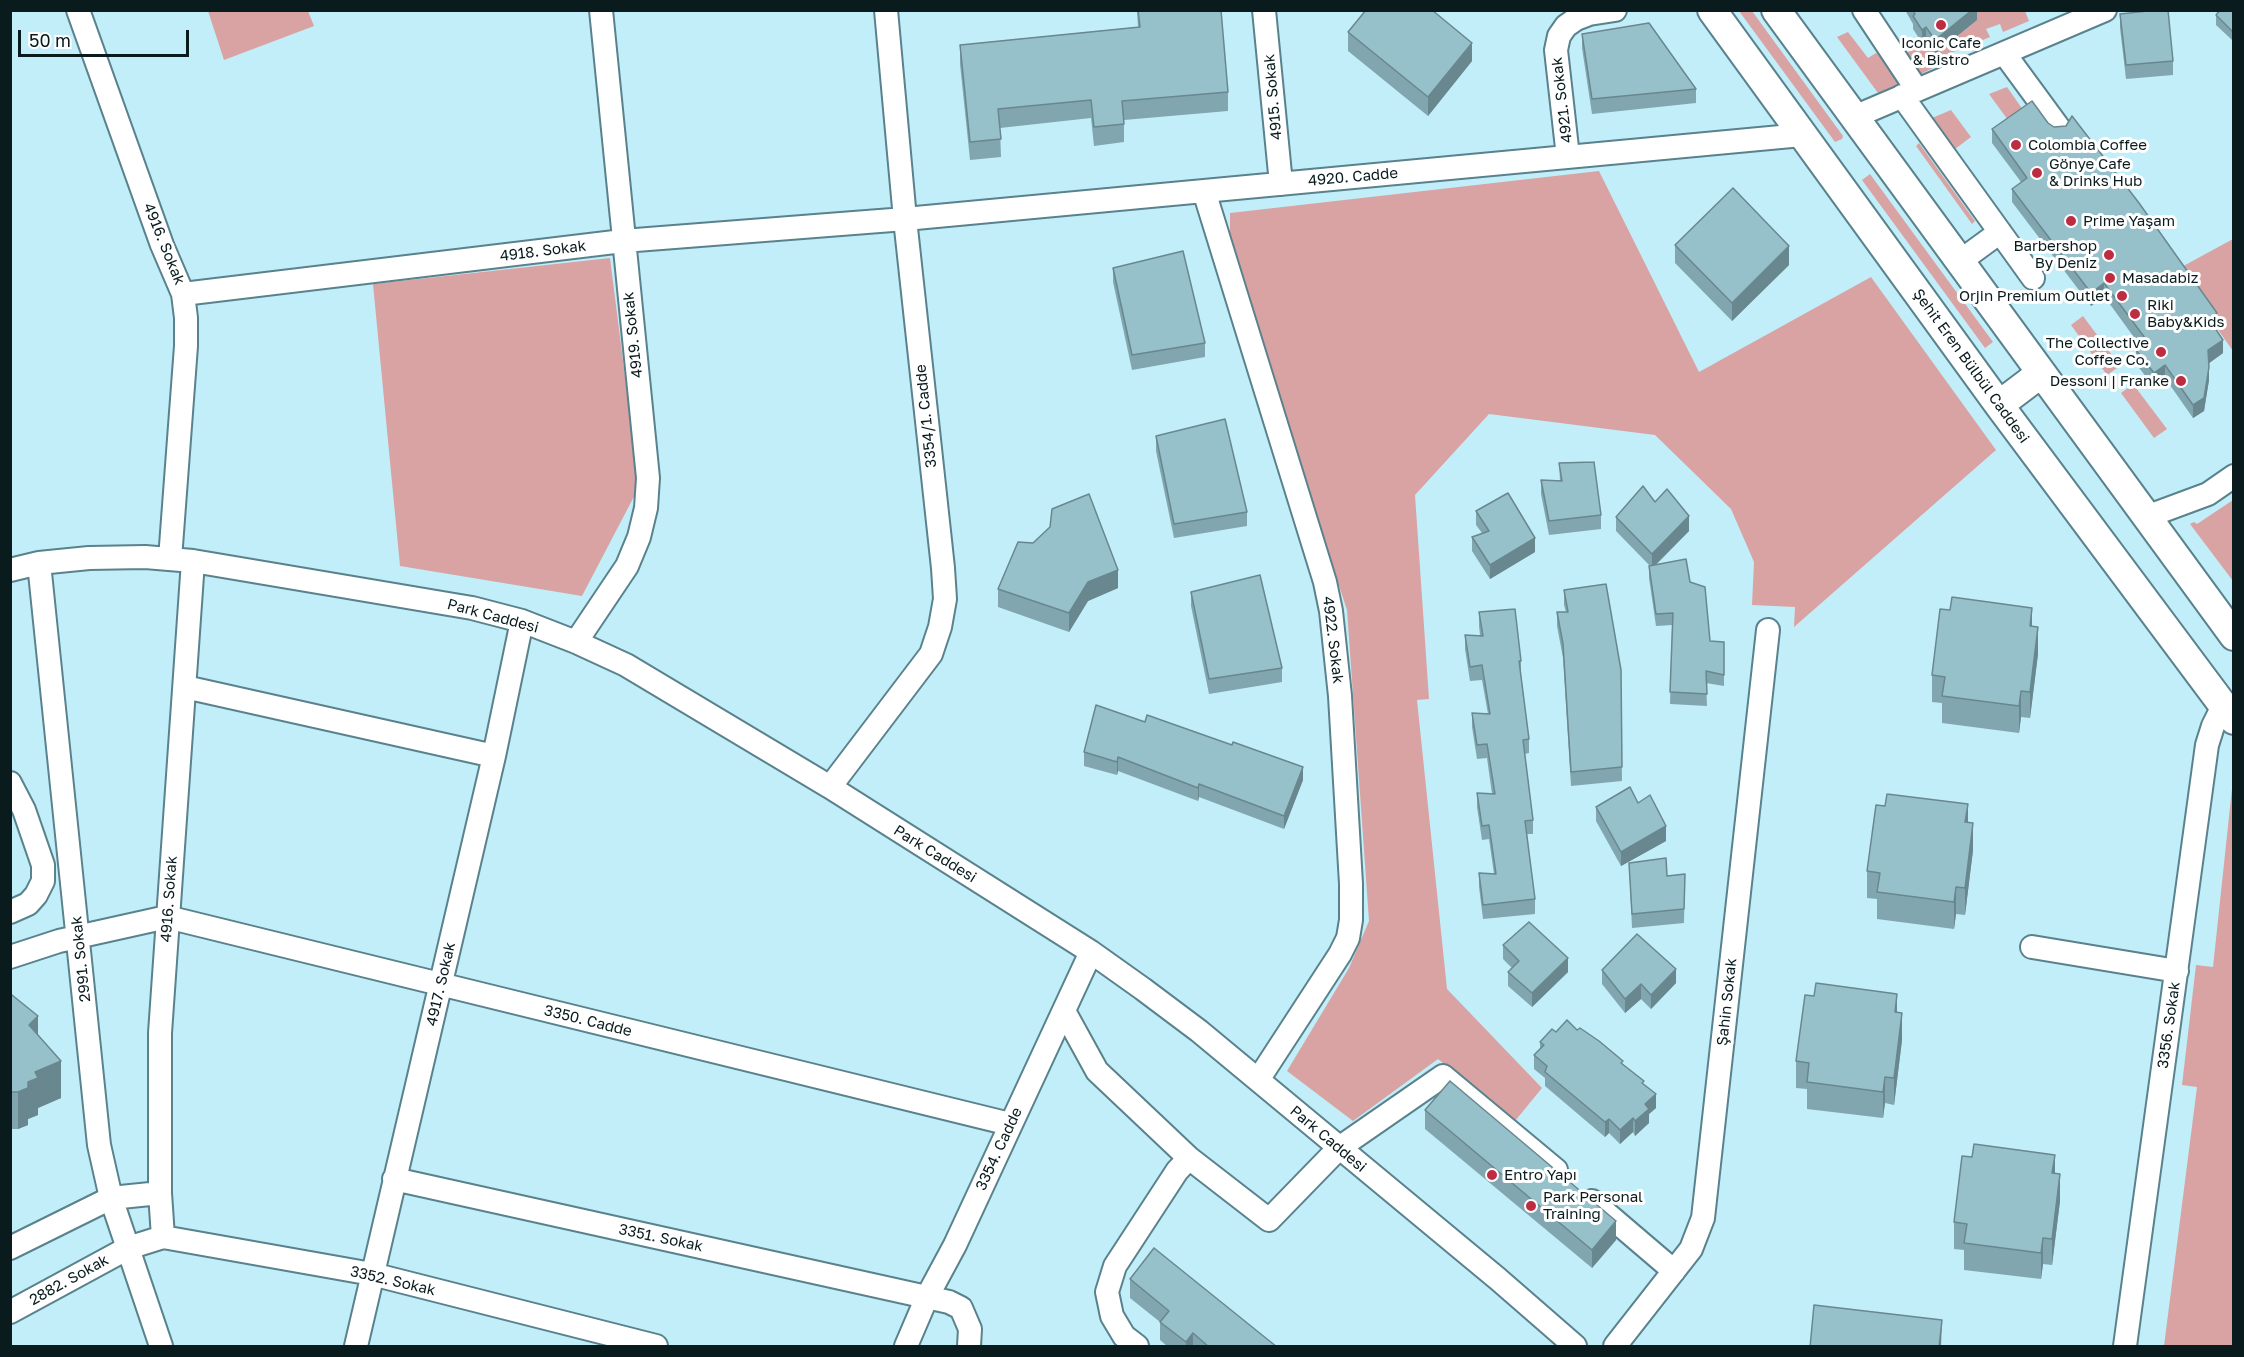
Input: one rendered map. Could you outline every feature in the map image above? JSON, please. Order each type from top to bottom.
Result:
[{"type":"main road","name":"Şehit Eren Bülbül Caddesi","points":[[1712,10],[1999,405],[2228,713]]},
{"type":"main road","points":[[1776,10],[2040,375],[2234,636]]},
{"type":"main road","points":[[1999,405],[2040,375]]},
{"type":"street","name":"4916. Sokak","points":[[78,10],[162,245],[183,294],[186,346],[170,559]]},
{"type":"street","name":"4919. Sokak","points":[[576,642],[627,566],[639,537],[646,508],[648,478],[601,10]]},
{"type":"street","name":"3354/1. Cadde","points":[[830,787],[931,654],[945,599],[905,219],[886,10]]},
{"type":"street","name":"4915. Sokak","points":[[1264,10],[1281,184]]},
{"type":"street","name":"4921. Sokak","points":[[1568,157],[1556,50],[1559,36],[1566,26],[1576,19],[1589,14],[1615,10]]},
{"type":"street","points":[[1864,10],[1909,93],[2000,232],[2033,278]]},
{"type":"street","points":[[1854,117],[2105,10]]},
{"type":"street","points":[[2004,53],[2059,128]]},
{"type":"street","name":"4920. Cadde","points":[[905,219],[1802,135]]},
{"type":"street","name":"4922. Sokak","points":[[1203,191],[1325,582],[1331,611],[1338,677],[1351,884],[1351,920],[1348,938],[1340,954],[1258,1080]]},
{"type":"street","name":"4918. Sokak","points":[[183,294],[623,241],[905,219]]},
{"type":"street","points":[[1959,262],[2000,232]]},
{"type":"street","points":[[2146,518],[2208,494],[2234,476]]},
{"type":"street","name":"Park Caddesi","points":[[10,570],[39,563],[89,558],[193,561],[426,599],[522,621],[626,665],[830,787],[1090,952],[1199,1031],[1498,1279],[1575,1347]]},
{"type":"street","name":"4916. Sokak","points":[[164,1237],[160,1193],[160,1034],[193,561]]},
{"type":"street","name":"2991. Sokak","points":[[39,563],[79,936],[95,1119],[111,1198],[161,1347]]},
{"type":"street","name":"4917. Sokak","points":[[356,1347],[494,756],[522,621]]},
{"type":"street","name":"Şahin Sokak","points":[[1615,1347],[1691,1249],[1705,1204],[1768,630]]},
{"type":"street","points":[[185,687],[494,756]]},
{"type":"street","name":"3356. Sokak","points":[[2125,1347],[2207,745],[2213,726],[2228,713]]},
{"type":"street","points":[[10,783],[24,810],[43,865],[43,881],[28,904],[10,912]]},
{"type":"street","points":[[10,957],[43,945],[167,916]]},
{"type":"street","name":"3350. Cadde","points":[[167,916],[1010,1124]]},
{"type":"street","points":[[2032,947],[2177,971]]},
{"type":"street","name":"3354. Cadde","points":[[906,1347],[927,1297],[955,1245],[1065,1011],[1090,952]]},
{"type":"street","points":[[1065,1011],[1097,1071],[1189,1158],[1269,1220],[1339,1148],[1443,1076],[1674,1270]]},
{"type":"street","points":[[1137,1347],[1124,1336],[1112,1316],[1107,1292],[1115,1266],[1177,1171],[1189,1158]]},
{"type":"street","name":"3351. Sokak","points":[[394,1179],[949,1302],[961,1308],[970,1329],[969,1347]]},
{"type":"street","points":[[10,1248],[111,1198],[160,1193]]},
{"type":"street","name":"3352. Sokak","points":[[128,1248],[164,1237],[372,1274],[656,1347]]},
{"type":"street","name":"2882. Sokak","points":[[10,1312],[128,1248]]},
{"type":"shaded area","points":[[208,11],[308,11],[314,26],[224,60]]},
{"type":"shaded area","points":[[1739,11],[1752,11],[1843,136],[1842,139],[1835,142]]},
{"type":"shaded area","points":[[1970,11],[2025,11],[2029,21],[2003,32],[2000,24],[1986,29],[1990,37],[1934,60],[1935,67],[1915,77],[1902,56],[1926,41],[1935,54],[1977,20]]},
{"type":"shaded area","points":[[1848,32],[1868,58],[1876,53],[1880,54],[1902,83],[1878,93],[1837,37]]},
{"type":"shaded area","points":[[2007,87],[2028,117],[2013,127],[1989,94]]},
{"type":"shaded area","points":[[1951,110],[1971,137],[1955,149],[1932,118]]},
{"type":"shaded area","points":[[1919,143],[1975,221],[1972,224],[1916,146]]},
{"type":"shaded area","points":[[1599,171],[1699,372],[1871,277],[1996,450],[1794,627],[1795,607],[1752,605],[1754,562],[1731,509],[1655,435],[1489,414],[1415,495],[1429,699],[1417,700],[1447,989],[1542,1088],[1515,1121],[1438,1059],[1353,1121],[1287,1071],[1349,968],[1369,921],[1347,610],[1230,253],[1230,213]]},
{"type":"shaded area","points":[[1870,174],[1993,342],[1985,348],[1862,180]]},
{"type":"shaded area","points":[[2233,239],[2233,351],[2176,270]]},
{"type":"shaded area","points":[[610,258],[639,487],[582,596],[400,566],[373,284]]},
{"type":"shaded area","points":[[2083,316],[2120,366],[2107,375],[2071,325]]},
{"type":"shaded area","points":[[2133,384],[2167,429],[2154,438],[2121,393]]},
{"type":"shaded area","points":[[2233,500],[2233,581],[2190,524],[2194,522],[2197,524]]},
{"type":"shaded area","points":[[2233,779],[2233,1346],[2164,1346],[2197,1087],[2182,1085],[2196,965],[2213,967]]},
{"type":"building","points":[[1138,10],[1221,10],[1228,92],[1122,101],[1124,124],[1094,127],[1091,100],[998,109],[1001,139],[970,142],[960,45],[1140,27]]},
{"type":"building","points":[[1366,10],[1432,10],[1472,43],[1428,97],[1348,32]]},
{"type":"building","points":[[1913,10],[1972,10],[1935,40],[1926,27],[1922,30],[1913,16],[1915,14]]},
{"type":"building","points":[[2168,10],[2173,61],[2126,65],[2120,14]]},
{"type":"building","points":[[2220,10],[2234,10],[2234,29],[2232,31],[2216,15]]},
{"type":"building","points":[[1649,23],[1696,89],[1592,99],[1582,34]]},
{"type":"building","points":[[2032,101],[2048,123],[2054,127],[2066,126],[2072,116],[2139,203],[2217,313],[2209,319],[2223,340],[2208,350],[2209,367],[2204,398],[2193,405],[2165,365],[2154,373],[2136,350],[2148,342],[2104,283],[2091,293],[2012,189],[2027,178],[1992,129]]},
{"type":"building","points":[[1733,188],[1789,246],[1732,303],[1675,245]]},
{"type":"building","points":[[1183,251],[1205,343],[1132,355],[1113,268]]},
{"type":"building","points":[[1225,419],[1247,512],[1174,524],[1156,436]]},
{"type":"building","points":[[1594,462],[1601,515],[1549,521],[1541,480],[1562,481],[1559,463]]},
{"type":"building","points":[[1643,486],[1655,502],[1667,489],[1689,516],[1652,554],[1616,517]]},
{"type":"building","points":[[1508,493],[1535,538],[1490,565],[1472,537],[1489,531],[1476,511]]},
{"type":"building","points":[[1089,494],[1118,570],[1088,582],[1069,613],[998,589],[1018,542],[1033,543],[1050,527],[1052,509]]},
{"type":"building","points":[[1686,559],[1690,582],[1705,587],[1710,641],[1724,642],[1724,675],[1706,671],[1707,694],[1670,692],[1673,613],[1656,614],[1649,566]]},
{"type":"building","points":[[1260,575],[1282,668],[1209,679],[1191,592]]},
{"type":"building","points":[[1606,584],[1621,670],[1622,767],[1571,772],[1563,644],[1557,612],[1568,612],[1564,590]]},
{"type":"building","points":[[1952,597],[2032,608],[2030,626],[2038,627],[2030,692],[2021,691],[2019,706],[1942,696],[1945,677],[1932,675],[1940,609],[1950,610]]},
{"type":"building","points":[[1515,609],[1529,739],[1523,740],[1533,820],[1525,821],[1535,899],[1483,905],[1479,873],[1496,874],[1489,825],[1482,826],[1477,793],[1495,794],[1487,744],[1477,745],[1472,713],[1490,714],[1482,665],[1470,667],[1465,635],[1483,636],[1479,612]]},
{"type":"building","points":[[1096,705],[1145,722],[1147,715],[1303,767],[1284,816],[1199,784],[1198,788],[1118,757],[1117,762],[1084,752]]},
{"type":"building","points":[[1630,787],[1638,803],[1650,795],[1666,826],[1621,852],[1596,807]]},
{"type":"building","points":[[1887,794],[1968,804],[1965,822],[1973,823],[1965,888],[1956,887],[1954,902],[1877,892],[1880,873],[1867,871],[1876,805],[1885,806]]},
{"type":"building","points":[[1666,858],[1667,876],[1685,874],[1684,909],[1632,914],[1629,863]]},
{"type":"building","points":[[1529,922],[1568,958],[1532,993],[1508,972],[1519,961],[1503,945]]},
{"type":"building","points":[[1637,934],[1676,969],[1651,995],[1641,984],[1625,999],[1602,970]]},
{"type":"building","points":[[1816,983],[1897,994],[1895,1012],[1902,1013],[1894,1078],[1885,1077],[1883,1092],[1807,1082],[1809,1063],[1796,1061],[1805,995],[1814,996]]},
{"type":"building","points":[[10,995],[38,1016],[29,1025],[61,1061],[35,1072],[38,1078],[28,1082],[28,1088],[18,1092],[10,1092]]},
{"type":"building","points":[[1567,1020],[1577,1030],[1580,1028],[1599,1041],[1656,1094],[1645,1104],[1649,1109],[1635,1121],[1633,1118],[1620,1130],[1609,1119],[1605,1122],[1545,1072],[1547,1066],[1534,1055],[1544,1045],[1540,1042],[1552,1029],[1556,1032]]},
{"type":"building","points":[[1450,1081],[1616,1221],[1592,1250],[1425,1110]]},
{"type":"building","points":[[1974,1144],[2055,1155],[2052,1173],[2060,1174],[2052,1239],[2043,1238],[2041,1253],[1964,1243],[1967,1224],[1954,1222],[1962,1156],[1972,1157]]},
{"type":"building","points":[[1154,1248],[1277,1347],[1209,1347],[1193,1333],[1186,1342],[1160,1322],[1169,1311],[1130,1279]]},
{"type":"building","points":[[1814,1305],[1942,1320],[1939,1347],[1810,1347]]},
{"type":"place","name":"Iconic Cafe & Bistro","points":[[1941,25]]},
{"type":"place","name":"Colombia Coffee","points":[[2016,145]]},
{"type":"place","name":"Gönye Cafe & Drinks Hub","points":[[2037,173]]},
{"type":"place","name":"Prime Yaşam","points":[[2071,221]]},
{"type":"place","name":"Barbershop By Deniz","points":[[2109,255]]},
{"type":"place","name":"Masadabiz","points":[[2110,278]]},
{"type":"place","name":"Orjin Premium Outlet","points":[[2122,296]]},
{"type":"place","name":"Riki Baby&Kids","points":[[2135,314]]},
{"type":"place","name":"The Collective Coffee Co.","points":[[2161,352]]},
{"type":"place","name":"Dessoni | Franke","points":[[2181,381]]},
{"type":"place","name":"Entro Yapı","points":[[1492,1175]]},
{"type":"place","name":"Park Personal Training","points":[[1531,1206]]}]
